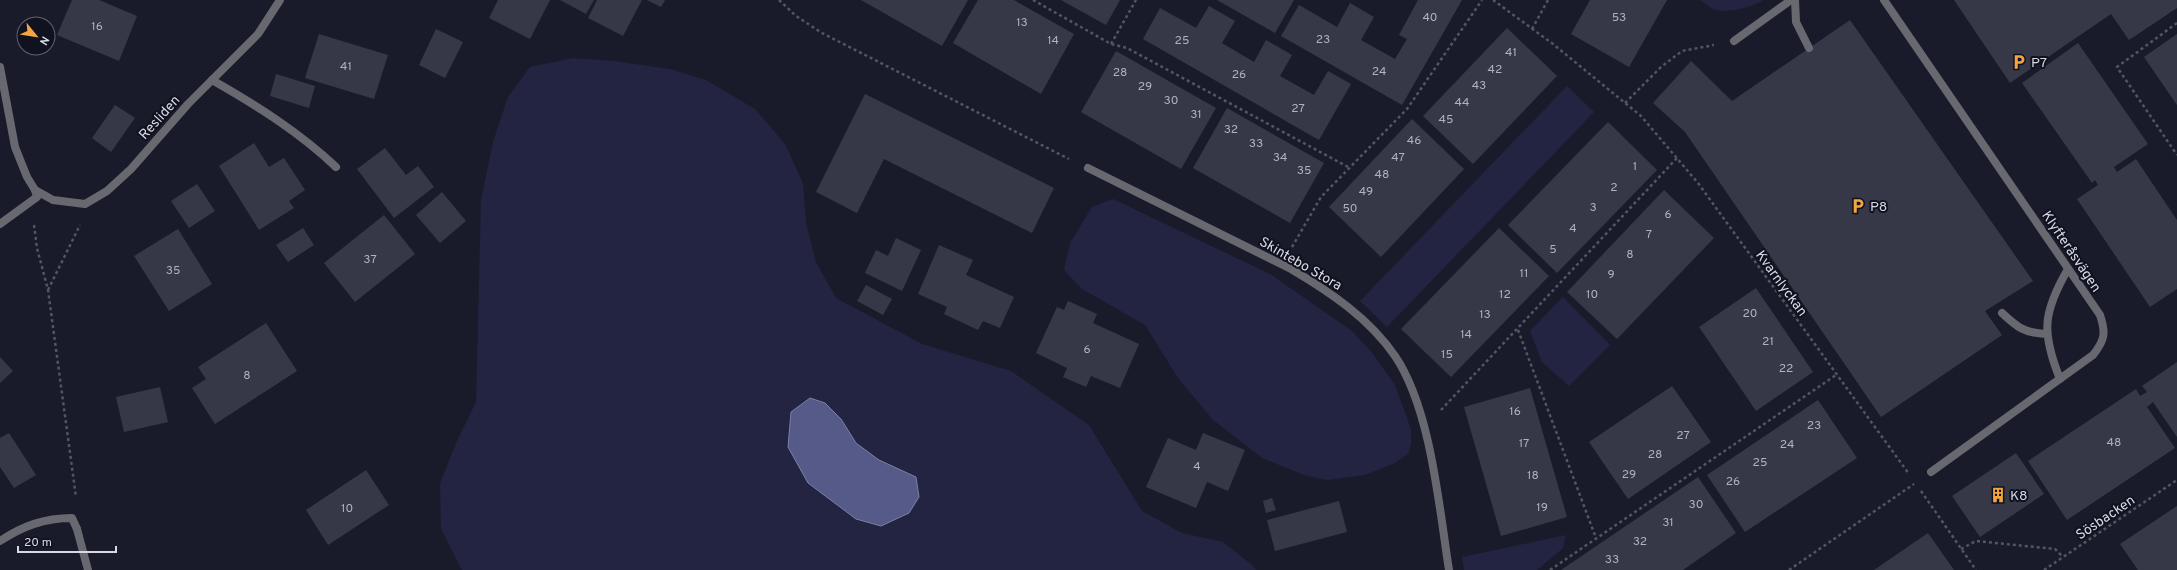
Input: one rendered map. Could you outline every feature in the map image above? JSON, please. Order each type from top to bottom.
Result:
[{"type":"street","name":"Resliden","points":[[85,204],[107,191],[131,169],[159,134],[258,34],[280,0]]},
{"type":"street","points":[[1734,41],[1791,0]]},
{"type":"street","points":[[1795,0],[1796,22],[1808,48]]},
{"type":"street","name":"Klyfteråsvägen","points":[[1884,0],[2100,315],[2104,328],[2102,344],[2093,354],[1931,472]]},
{"type":"street","points":[[0,67],[15,147],[27,177],[36,194],[53,200],[85,204]]},
{"type":"street","points":[[212,80],[259,107],[320,153],[336,167]]},
{"type":"street","name":"Skintebo Stora","points":[[1088,168],[1282,265],[1318,285],[1373,329],[1395,356],[1410,384],[1425,428],[1449,570]]},
{"type":"street","points":[[0,224],[36,194]]},
{"type":"street","points":[[2060,379],[2049,353],[2046,334],[2049,310],[2058,287],[2068,269]]},
{"type":"street","points":[[2002,313],[2017,327],[2031,333],[2046,334]]},
{"type":"street","points":[[0,541],[21,528],[41,521],[72,518],[77,529],[88,570]]},
{"type":"path","points":[[1033,0],[1111,44],[1127,48],[1350,168]]},
{"type":"path","points":[[1111,44],[1136,0]]},
{"type":"path","points":[[1282,265],[1321,196],[1407,109],[1482,0]]},
{"type":"path","name":"Kvarnlyckan","points":[[1493,0],[1532,29],[1641,116],[1677,158],[1698,183],[1836,375],[1916,482],[1976,570]]},
{"type":"path","points":[[1532,29],[1548,0]]},
{"type":"path","points":[[781,1],[796,16],[822,33],[1088,168]]},
{"type":"path","points":[[2177,22],[2117,67],[2177,155]]},
{"type":"path","points":[[1625,103],[1660,67],[1682,51],[1734,41]]},
{"type":"path","points":[[1425,428],[1677,158]]},
{"type":"path","points":[[36,194],[34,224],[37,248],[48,290],[76,497],[72,518]]},
{"type":"path","points":[[48,290],[86,214],[85,204]]},
{"type":"path","points":[[1518,330],[1596,538]]},
{"type":"path","points":[[1550,570],[1836,375]]},
{"type":"path","points":[[1789,570],[1931,472]]},
{"type":"path","name":"Sösbacken","points":[[2044,570],[2177,480]]},
{"type":"path","points":[[1961,549],[1976,541],[2055,549],[2063,557]]},
{"type":"shaded area","points":[[1700,0],[1763,0],[1747,7],[1721,11],[1712,8]]},
{"type":"shaded area","points":[[573,58],[614,61],[670,69],[706,80],[755,109],[785,144],[803,183],[806,223],[816,262],[836,298],[922,344],[1011,371],[1089,425],[1142,511],[1182,533],[1223,542],[1256,570],[462,570],[441,529],[440,484],[456,443],[476,402],[481,200],[493,142],[508,97],[530,67]],"holes":[[[841,419],[856,443],[879,460],[916,477],[881,526],[856,519],[808,483]]]},
{"type":"shaded area","points":[[1567,86],[1594,112],[1387,327],[1360,301]]},
{"type":"shaded area","points":[[1113,199],[1270,274],[1352,331],[1373,354],[1395,385],[1411,429],[1411,444],[1408,454],[1395,463],[1365,475],[1327,480],[1304,475],[1262,458],[1212,419],[1178,378],[1145,325],[1082,289],[1064,270],[1070,243],[1092,207]]},
{"type":"shaded area","points":[[1563,297],[1610,345],[1569,386],[1542,362],[1530,331]]},
{"type":"shaded area","points":[[810,398],[825,403],[841,419],[856,443],[879,460],[916,477],[919,497],[909,513],[881,526],[856,519],[808,483],[788,447],[791,412]]},
{"type":"shaded area","points":[[1566,535],[1563,548],[1537,570],[1464,570],[1462,557]]},
{"type":"building","points":[[72,0],[99,0],[137,16],[119,61],[57,35]]},
{"type":"building","points":[[498,0],[550,0],[530,39],[489,18]]},
{"type":"building","points":[[560,0],[594,0],[586,14]]},
{"type":"building","points":[[597,0],[642,0],[623,36],[588,18]]},
{"type":"building","points":[[647,0],[665,0],[661,7]]},
{"type":"building","points":[[861,0],[968,0],[942,46]]},
{"type":"building","points":[[978,0],[1014,0],[1074,34],[1041,94],[953,43]]},
{"type":"building","points":[[1061,0],[1120,0],[1106,25]]},
{"type":"building","points":[[1217,0],[1294,0],[1275,33]]},
{"type":"building","points":[[1418,0],[1462,0],[1402,105],[1281,36],[1299,5],[1337,27],[1350,3],[1374,17],[1361,40],[1395,59],[1407,39],[1399,35]]},
{"type":"building","points":[[1590,0],[1667,0],[1629,67],[1571,34]]},
{"type":"building","name":"P7","points":[[1954,0],[2177,0],[2177,8],[2129,40],[2111,14],[2010,83]]},
{"type":"building","points":[[1209,6],[1235,21],[1222,43],[1254,62],[1266,40],[1292,55],[1280,76],[1314,95],[1328,71],[1351,84],[1319,140],[1143,39],[1160,8],[1196,28]]},
{"type":"building","name":"P8","points":[[1850,20],[2033,281],[1985,311],[2002,335],[1881,417],[1685,132],[1653,103],[1691,61],[1732,101]]},
{"type":"building","points":[[1507,28],[1557,76],[1473,164],[1423,116]]},
{"type":"building","points":[[436,29],[463,42],[445,78],[419,65]]},
{"type":"building","points":[[319,34],[388,55],[374,99],[305,78]]},
{"type":"building","points":[[2177,34],[2177,105],[2144,57]]},
{"type":"building","points":[[2078,43],[2148,144],[2114,167],[2117,172],[2136,159],[2177,220],[2177,289],[2150,307],[2077,199],[2098,185],[2095,180],[2092,183],[2022,83]]},
{"type":"building","points":[[1116,51],[1216,108],[1181,169],[1081,112]]},
{"type":"building","points":[[276,74],[315,86],[309,108],[270,96]]},
{"type":"building","points":[[865,94],[1054,188],[1032,233],[884,159],[857,213],[816,192]]},
{"type":"building","points":[[115,105],[135,118],[111,152],[92,138]]},
{"type":"building","points":[[1227,108],[1324,163],[1290,223],[1193,168]]},
{"type":"building","points":[[1412,119],[1464,169],[1381,257],[1329,207]]},
{"type":"building","points":[[1608,122],[1657,170],[1557,273],[1508,225]]},
{"type":"building","points":[[254,143],[269,167],[284,158],[305,190],[289,201],[294,208],[259,230],[219,166]]},
{"type":"building","points":[[385,148],[406,175],[418,166],[434,187],[394,218],[357,169]]},
{"type":"building","points":[[197,184],[215,211],[189,228],[171,201]]},
{"type":"building","points":[[1664,190],[1714,238],[1617,339],[1567,292]]},
{"type":"building","points":[[442,192],[466,221],[440,243],[416,215]]},
{"type":"building","points":[[384,215],[415,254],[355,302],[324,263]]},
{"type":"building","points":[[303,228],[314,245],[288,262],[276,245]]},
{"type":"building","points":[[1499,228],[1549,276],[1451,377],[1401,329]]},
{"type":"building","points":[[178,229],[212,284],[169,311],[134,256]]},
{"type":"building","points":[[896,238],[921,250],[902,291],[865,273],[876,250],[888,256]]},
{"type":"building","points":[[939,245],[973,260],[966,275],[1014,297],[1000,328],[983,321],[978,330],[944,314],[947,307],[918,294]]},
{"type":"building","points":[[866,285],[892,299],[883,315],[857,301]]},
{"type":"building","points":[[1756,288],[1813,372],[1756,411],[1699,327]]},
{"type":"building","points":[[1068,301],[1097,314],[1093,323],[1139,344],[1120,388],[1091,376],[1086,387],[1063,377],[1067,368],[1036,353],[1057,307],[1064,310]]},
{"type":"building","points":[[266,323],[297,371],[215,424],[192,388],[206,379],[198,367]]},
{"type":"building","points":[[0,357],[13,371],[0,383]]},
{"type":"building","points":[[2177,362],[2177,437],[2153,402],[2147,407],[2175,448],[2067,520],[2028,461],[2136,389],[2140,396],[2147,392],[2142,386]]},
{"type":"building","points":[[1672,386],[1711,442],[1628,499],[1589,442]]},
{"type":"building","points":[[160,387],[168,422],[124,432],[116,397]]},
{"type":"building","points":[[1530,388],[1567,517],[1501,536],[1464,407]]},
{"type":"building","points":[[1818,400],[1857,458],[1745,532],[1707,475]]},
{"type":"building","points":[[9,433],[36,475],[14,488],[0,467],[0,438]]},
{"type":"building","points":[[1203,433],[1245,450],[1228,491],[1207,482],[1196,508],[1146,487],[1168,438],[1196,450]]},
{"type":"building","name":"K8","points":[[2016,453],[2044,494],[1980,537],[1952,496]]},
{"type":"building","points":[[366,470],[389,505],[328,545],[306,510]]},
{"type":"building","points":[[1698,477],[1736,533],[1683,570],[1561,570]]},
{"type":"building","points":[[1272,498],[1276,510],[1266,513],[1263,501]]},
{"type":"building","points":[[1339,501],[1347,532],[1275,551],[1267,520]]},
{"type":"building","points":[[2177,506],[2177,570],[2138,570],[2120,544]]},
{"type":"building","points":[[1928,533],[1954,570],[1874,570]]},
{"type":"place","name":"P7","points":[[2019,62]]},
{"type":"place","name":"P8","points":[[1858,206]]},
{"type":"place","name":"K8","points":[[1998,495]]}]
